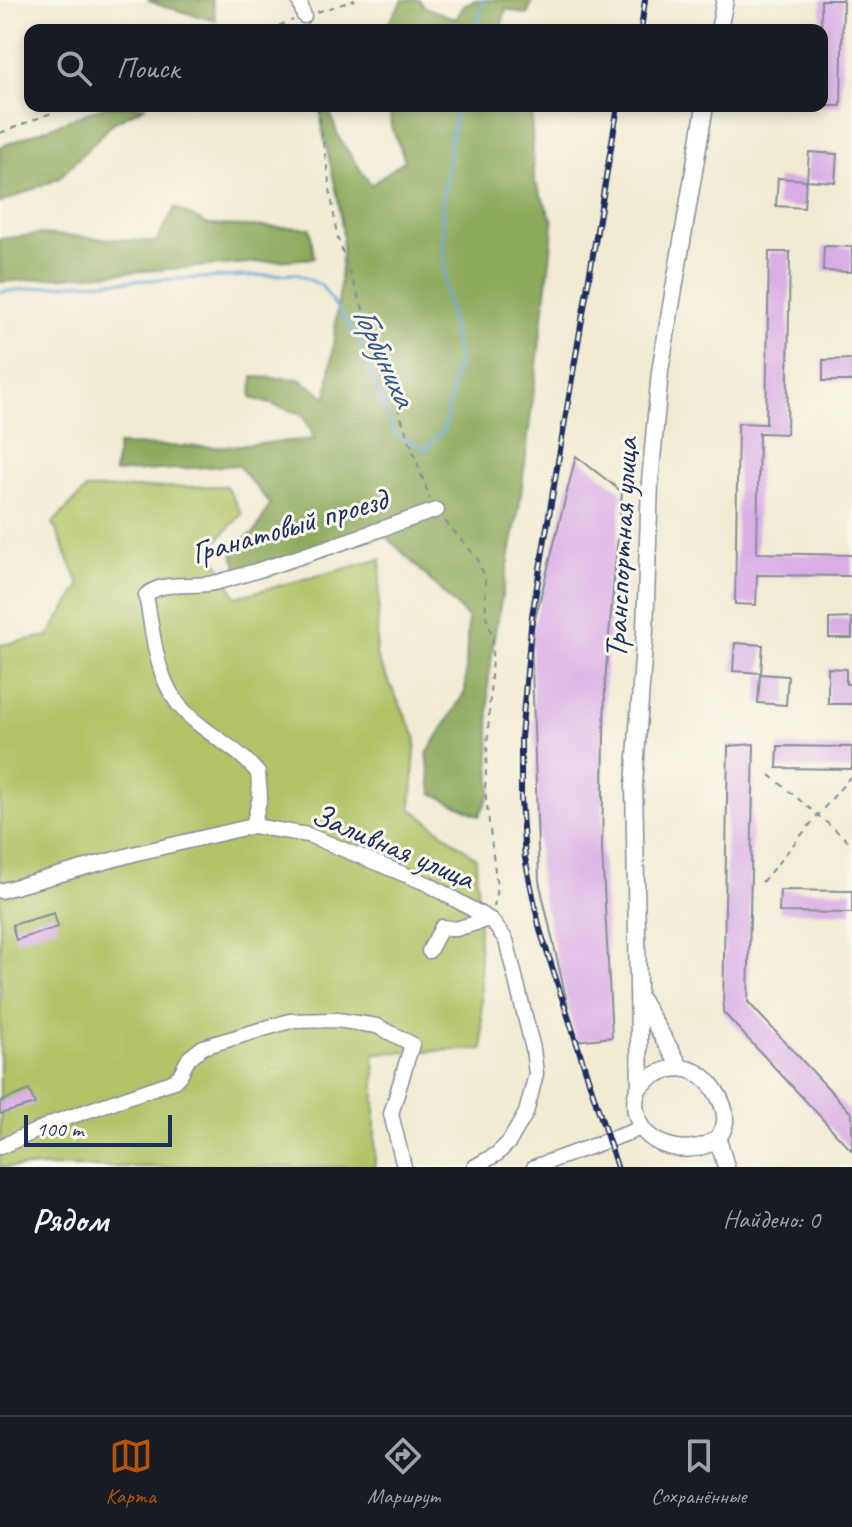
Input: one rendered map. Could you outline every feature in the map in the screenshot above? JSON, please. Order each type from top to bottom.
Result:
[{"type":"main road","points":[[720,24],[725,0]]},
{"type":"main road","name":"Транспортная улица","points":[[640,1086],[634,785],[645,630],[650,482],[660,371],[704,112]]},
{"type":"main road","points":[[638,996],[681,1068]]},
{"type":"main road","points":[[681,1068],[698,1073],[712,1086],[722,1103],[726,1129],[719,1143],[706,1154],[695,1158],[665,1158],[648,1144],[635,1100],[640,1086],[658,1071],[681,1068]]},
{"type":"main road","points":[[719,1143],[726,1167]]},
{"type":"street","points":[[299,0],[304,16]]},
{"type":"street","name":"Гранатовый проезд","points":[[253,826],[260,797],[258,773],[249,762],[186,714],[170,691],[160,667],[146,595],[153,589],[164,587],[214,584],[437,510]]},
{"type":"street","name":"Заливная улица","points":[[0,891],[137,853],[253,826],[308,835],[428,884],[489,919],[506,940],[533,1049],[536,1074],[526,1113],[509,1142],[497,1154],[474,1167]]},
{"type":"street","points":[[429,951],[442,927],[456,929],[489,919]]},
{"type":"street","points":[[0,1147],[58,1121],[174,1081],[189,1058],[203,1047],[290,1021],[314,1019],[377,1026],[412,1044],[391,1114],[404,1167]]},
{"type":"street","points":[[534,1167],[642,1128]]},
{"type":"path","points":[[283,24],[355,0]]},
{"type":"path","points":[[0,133],[54,112]]},
{"type":"path","points":[[770,775],[852,844]]},
{"type":"path","points":[[762,882],[850,777]]},
{"type":"green space","points":[[148,0],[212,0],[216,21],[159,5]]},
{"type":"green space","points":[[403,0],[419,0],[425,7],[456,19],[465,4],[475,0],[532,0],[528,15],[506,9],[502,24],[388,23]]},
{"type":"green space","points":[[90,112],[134,112],[113,123],[58,179],[0,203],[0,147]]},
{"type":"green space","points":[[321,112],[330,112],[339,138],[371,185],[405,160],[391,126],[390,112],[531,112],[534,180],[553,221],[551,252],[520,502],[488,685],[491,792],[479,816],[432,793],[427,754],[465,692],[468,618],[386,536],[337,546],[240,574],[230,548],[255,532],[270,504],[238,465],[114,473],[118,445],[216,447],[315,439],[302,414],[251,398],[253,377],[299,379],[327,397],[343,236]]},
{"type":"green space","points":[[175,208],[209,225],[310,228],[314,258],[0,282],[0,239],[40,234],[156,242]]},
{"type":"green space","points":[[226,486],[242,514],[210,548],[236,597],[381,559],[376,656],[416,737],[411,808],[476,858],[483,1049],[375,1053],[375,1167],[0,1167],[0,645],[48,636],[80,586],[53,523],[86,489]]},
{"type":"building","points":[[821,0],[843,0],[841,106],[828,106],[828,24],[821,24]]},
{"type":"building","points":[[809,152],[837,154],[835,182],[807,180]]},
{"type":"building","points":[[778,178],[806,180],[804,208],[776,206]]},
{"type":"building","points":[[824,246],[852,247],[852,272],[823,271]]},
{"type":"building","points":[[769,252],[790,252],[787,434],[759,433],[757,553],[852,555],[852,576],[757,575],[756,605],[735,604],[738,423],[766,424]]},
{"type":"building","points":[[852,359],[852,381],[823,381],[823,360]]},
{"type":"building","points":[[576,456],[622,492],[605,681],[602,850],[612,1037],[576,1041],[539,881],[531,635]]},
{"type":"building","points":[[852,618],[852,638],[829,638],[829,619]]},
{"type":"building","points":[[735,643],[763,645],[761,673],[733,671]]},
{"type":"building","points":[[828,668],[846,669],[846,684],[852,684],[852,704],[828,704]]},
{"type":"building","points":[[760,674],[788,676],[786,705],[758,703]]},
{"type":"building","points":[[754,744],[748,1002],[852,1114],[852,1151],[723,1012],[728,746]]},
{"type":"building","points":[[778,746],[852,747],[852,769],[777,768]]},
{"type":"building","points":[[780,890],[852,891],[852,913],[779,912]]},
{"type":"building","points":[[54,913],[58,927],[16,940],[12,925]]},
{"type":"building","points":[[29,1090],[35,1104],[0,1114],[0,1102]]},
{"type":"waterway","name":"Горбуниха","points":[[477,24],[483,0]]},
{"type":"waterway","name":"Горбуниха","points":[[0,292],[81,283],[296,274],[321,285],[356,336],[395,434],[426,449],[444,429],[458,361],[445,287],[442,207],[455,112]]},
{"type":"railway","points":[[642,24],[645,0]]},
{"type":"railway","points":[[617,112],[532,616],[521,738],[521,799],[525,858],[540,930],[617,1167]]}]
